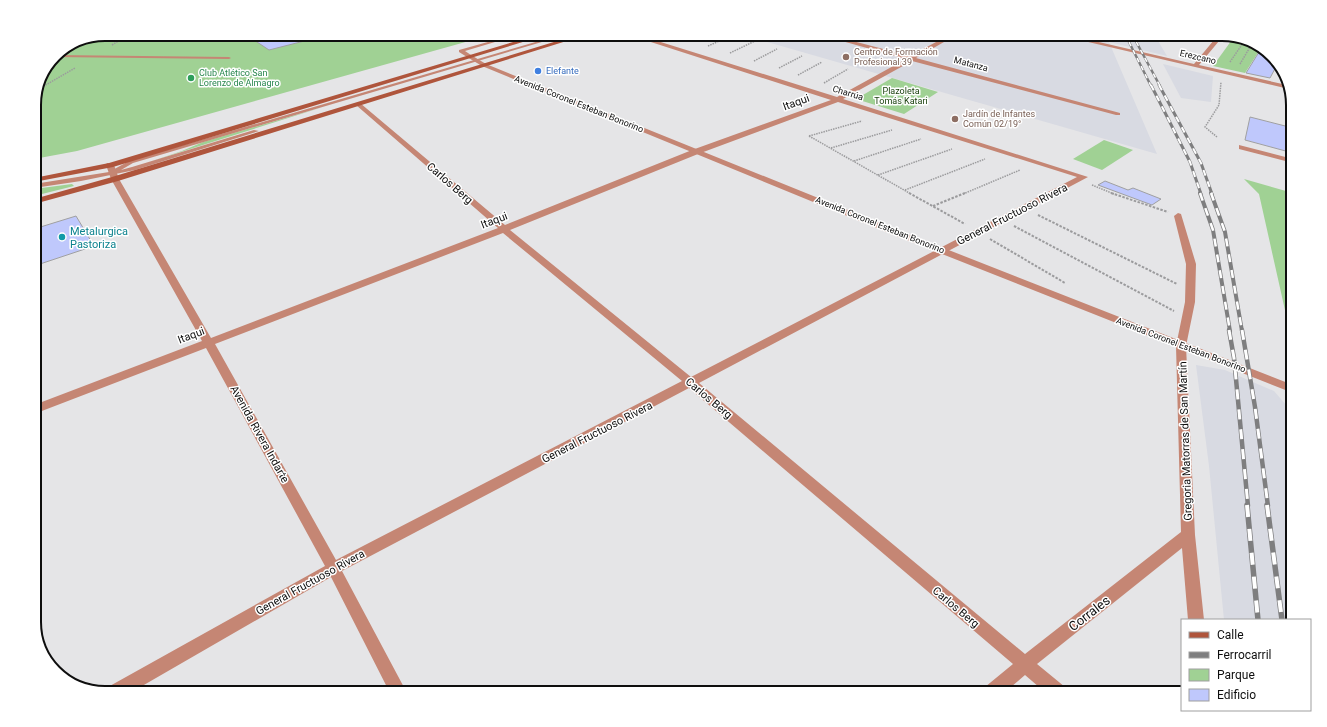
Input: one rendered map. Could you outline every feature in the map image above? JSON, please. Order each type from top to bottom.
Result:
[{"type":"main road","points":[[41,199],[112,172],[469,56],[522,41]]},
{"type":"main road","points":[[41,179],[112,172],[358,104],[480,63],[560,41]]},
{"type":"street","name":"Charrúa","points":[[651,41],[1037,162],[1081,178]]},
{"type":"street","name":"Matanza","points":[[846,41],[1118,114]]},
{"type":"street","name":"Itaqui","points":[[41,407],[209,341],[504,229],[696,152],[837,100],[943,41]]},
{"type":"street","name":"Erezcano","points":[[1087,41],[1283,86]]},
{"type":"street","points":[[1195,66],[1216,41]]},
{"type":"street","name":"Avenida Coronel Esteban Bonorino","points":[[469,56],[480,63],[696,152],[1181,346],[1286,386]]},
{"type":"street","name":"Carlos Berg","points":[[358,104],[504,229],[691,383],[1051,686]]},
{"type":"street","points":[[1242,148],[1286,159]]},
{"type":"street","name":"Avenida Rivera Indarte","points":[[112,172],[209,341],[334,568],[395,686]]},
{"type":"street","name":"General Fructuoso Rivera","points":[[126,686],[334,568],[691,383],[1081,178]]},
{"type":"street","name":"Gregoria Matorras de San Martín","points":[[1178,216],[1191,264],[1187,318],[1181,346],[1188,535],[1196,619]]},
{"type":"street","name":"Corrales","points":[[999,686],[1024,664],[1188,535]]},
{"type":"lane","points":[[469,56],[461,51],[495,41]]},
{"type":"lane","points":[[112,172],[131,162],[336,102],[480,63],[546,41]]},
{"type":"lane","points":[[65,56],[228,58]]},
{"type":"lane","points":[[41,185],[81,179],[146,165],[291,120],[336,102]]},
{"type":"path","points":[[692,54],[720,41]]},
{"type":"path","points":[[714,61],[755,41]]},
{"type":"path","points":[[1228,73],[1242,45]]},
{"type":"path","points":[[1217,137],[1205,127],[1206,122],[1215,113],[1219,105],[1221,97],[1220,84],[1249,47]]},
{"type":"path","points":[[738,68],[777,49]]},
{"type":"path","points":[[763,76],[802,56]]},
{"type":"path","points":[[784,83],[822,62]]},
{"type":"path","points":[[810,91],[848,69]]},
{"type":"path","points":[[809,136],[885,115]]},
{"type":"path","points":[[831,148],[913,124]]},
{"type":"path","points":[[854,161],[940,132]]},
{"type":"path","points":[[878,175],[971,142]]},
{"type":"path","points":[[905,190],[1005,152]]},
{"type":"path","points":[[933,206],[1037,162]]},
{"type":"path","points":[[1081,178],[1126,198],[1128,197],[1178,216]]},
{"type":"path","points":[[1023,208],[1190,291]]},
{"type":"path","points":[[1001,219],[1187,318]]},
{"type":"shaded area","points":[[763,41],[1158,41],[1167,56],[1109,42],[1157,154]]},
{"type":"shaded area","points":[[1163,64],[1213,76],[1211,102],[1181,98]]},
{"type":"shaded area","points":[[1196,365],[1225,370],[1274,391],[1286,405],[1286,619],[1224,619],[1209,466]]},
{"type":"green space","name":"Club Atlético San Lorenzo de Almagro","points":[[469,41],[77,151],[41,158],[41,101],[46,81],[60,60],[81,46],[93,42]]},
{"type":"green space","points":[[1230,42],[1238,43],[1258,53],[1245,73],[1213,66]]},
{"type":"green space","name":"Plazoleta Tomás Katari","points":[[892,78],[938,92],[904,114],[856,99]]},
{"type":"green space","points":[[323,107],[149,162],[203,142]]},
{"type":"green space","points":[[1104,140],[1133,150],[1102,170],[1073,159]]},
{"type":"green space","points":[[1244,179],[1286,191],[1286,315],[1259,194]]},
{"type":"green space","points":[[72,184],[74,186],[41,194],[41,188]]},
{"type":"building","points":[[256,41],[304,41],[269,50]]},
{"type":"building","points":[[1258,53],[1270,63],[1275,69],[1270,78],[1246,73]]},
{"type":"building","points":[[1250,117],[1286,126],[1286,151],[1245,140]]},
{"type":"building","points":[[1105,181],[1128,190],[1133,188],[1161,199],[1152,205],[1098,185]]},
{"type":"building","name":"Metalurgica Pastoriza","points":[[76,216],[94,246],[41,264],[41,227]]},
{"type":"railway","points":[[1128,41],[1151,86]]},
{"type":"railway","points":[[1136,41],[1160,86]]},
{"type":"railway","points":[[1151,85],[1190,162],[1201,194]]},
{"type":"railway","points":[[1159,85],[1201,163],[1212,194]]},
{"type":"railway","points":[[1200,193],[1213,230],[1230,331]]},
{"type":"railway","points":[[1211,193],[1225,232],[1242,331]]},
{"type":"railway","points":[[1229,330],[1234,358],[1248,506]]},
{"type":"railway","points":[[1242,330],[1255,407],[1268,506]]},
{"type":"railway","points":[[1247,505],[1258,619]]},
{"type":"railway","points":[[1267,505],[1282,619]]},
{"type":"place","name":"Centro de Formación Profesional 39","points":[[846,57]]},
{"type":"place","name":"Elefante","points":[[538,71]]},
{"type":"place","name":"Club Atlético San Lorenzo de Almagro","points":[[191,78]]},
{"type":"place","name":"Jardín de Infantes Común 02/19°","points":[[955,119]]},
{"type":"place","name":"Metalurgica Pastoriza","points":[[62,237]]}]
